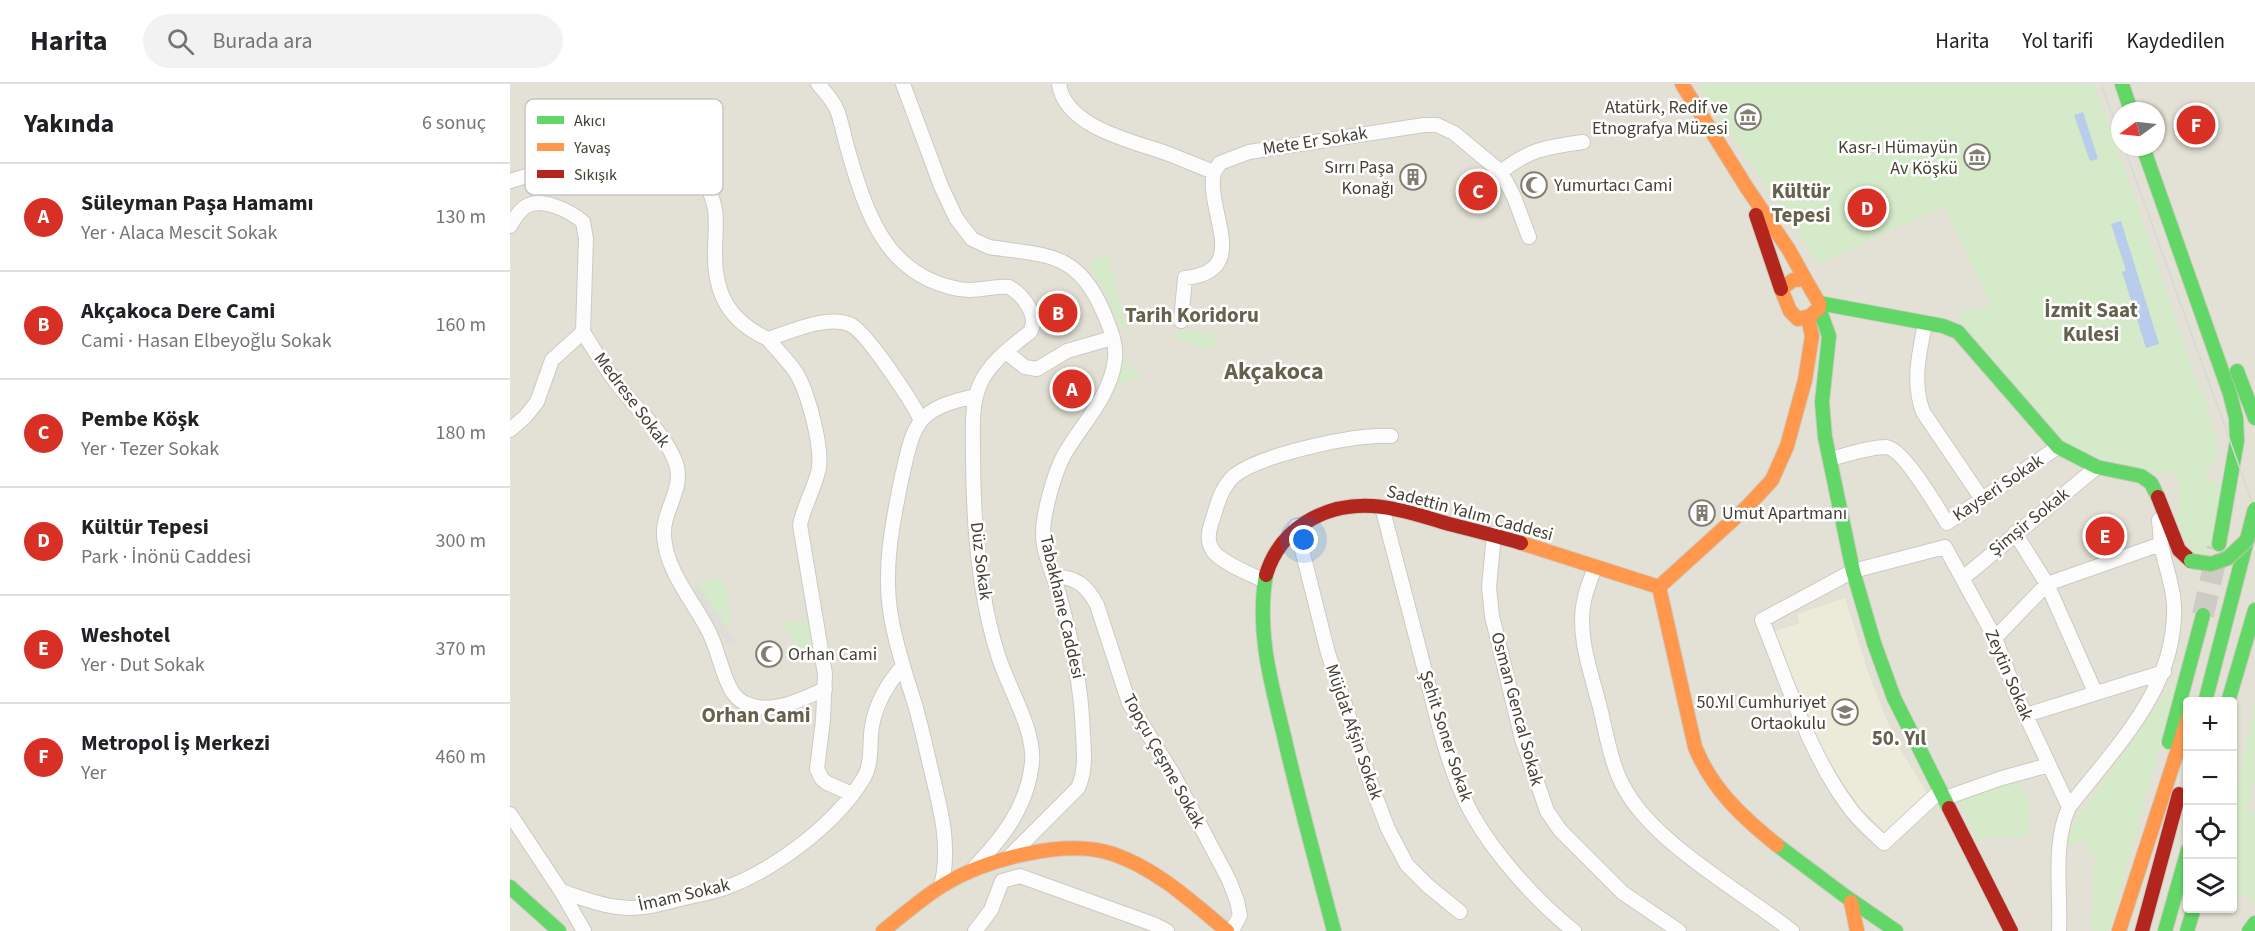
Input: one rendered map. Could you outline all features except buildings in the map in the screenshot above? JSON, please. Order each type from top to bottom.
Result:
[{"type":"main road","points":[[1682,84],[1747,188],[1790,250],[1815,309],[1827,326],[1829,336],[1822,402],[1825,437],[1853,571],[1883,670],[1903,716],[2011,931]]},
{"type":"main road","points":[[2122,84],[2128,102]]},
{"type":"main road","points":[[2133,84],[2139,102]]},
{"type":"main road","points":[[2146,156],[2234,407],[2237,441],[2219,544]]},
{"type":"main road","points":[[2158,156],[2207,294],[2255,418]]},
{"type":"main road","points":[[1747,188],[1791,317],[1796,319],[1815,309],[1943,326],[1958,332],[2058,447],[2097,467],[2141,476],[2151,483],[2179,550],[2191,561],[2206,565],[2223,561],[2247,540]]},
{"type":"main road","points":[[1781,289],[1793,280],[1804,279]]},
{"type":"main road","points":[[1815,309],[1806,380],[1787,446],[1775,474],[1766,488],[1747,507],[1659,587],[1684,706],[1704,770],[1728,801],[1748,820],[1851,902],[1896,931]]},
{"type":"main road","points":[[2229,486],[2237,518],[2255,557]]},
{"type":"main road","name":"Sadettin Yalım Caddesi","points":[[1334,931],[1287,752],[1263,637],[1264,581],[1276,550],[1284,538],[1296,526],[1318,515],[1344,508],[1382,507],[1494,534],[1659,587]]},
{"type":"main road","points":[[2196,697],[2205,681],[2233,598],[2255,509]]},
{"type":"main road","points":[[2230,697],[2255,610]]},
{"type":"main road","points":[[2119,931],[2203,615]]},
{"type":"main road","points":[[2205,681],[2205,697]]},
{"type":"main road","points":[[2126,903],[2183,730]]},
{"type":"main road","points":[[2142,931],[2183,780]]},
{"type":"main road","points":[[883,931],[941,886],[969,872],[1060,847],[1080,847],[1114,854],[1147,870],[1179,891],[1227,931]]},
{"type":"main road","points":[[2165,931],[2185,859]]},
{"type":"main road","points":[[510,887],[560,931]]},
{"type":"main road","points":[[1851,902],[1857,931]]},
{"type":"main road","points":[[2187,931],[2193,913]]},
{"type":"main road","points":[[2248,931],[2255,923]]},
{"type":"street","name":"Düz Sokak","points":[[818,84],[837,108],[858,185],[870,217],[890,251],[899,260],[926,278],[946,286],[972,291],[1009,286],[1028,306],[1032,318],[1033,328],[985,375],[976,396],[973,442],[974,494],[986,601],[999,657],[1023,720],[1032,760],[1026,792],[1017,814],[996,844],[969,872]]},
{"type":"street","name":"Tabakhane Caddesi","points":[[903,84],[941,186],[966,232],[979,243],[989,247],[1051,258],[1072,266],[1083,276],[1097,297],[1115,350],[1113,367],[1096,408],[1063,458],[1046,512],[1044,541],[1078,672],[1082,706],[1083,774],[1078,788],[1007,860]]},
{"type":"street","points":[[1059,84],[1061,95],[1068,106],[1098,128],[1214,172],[1212,189],[1222,237],[1221,255],[1219,261],[1209,272],[1185,278],[1181,321]]},
{"type":"street","name":"Mete Er Sokak","points":[[1214,172],[1220,163],[1249,152],[1424,125],[1437,125],[1454,133],[1501,172]]},
{"type":"street","points":[[1529,237],[1514,197],[1501,172],[1524,155],[1545,148],[1583,142]]},
{"type":"street","points":[[510,181],[525,176]]},
{"type":"street","points":[[709,195],[715,210],[715,263],[726,306],[750,331],[768,339],[799,380],[818,444],[819,467],[814,489],[802,513],[800,525],[825,674],[817,769],[827,783],[852,794]]},
{"type":"street","points":[[510,226],[518,213],[530,204],[553,205],[583,222],[586,239],[583,332]]},
{"type":"street","points":[[768,339],[812,324],[849,323],[857,328],[891,373],[921,420]]},
{"type":"street","points":[[1925,324],[1917,374],[1919,402],[1923,412],[1982,499]]},
{"type":"street","name":"Medrese Sokak","points":[[510,430],[537,402],[552,360],[583,332],[618,385],[657,432],[676,463],[678,483],[664,526],[665,543],[678,578],[709,632],[728,685],[734,695],[747,704],[767,708],[825,689]]},
{"type":"street","points":[[1006,352],[1025,367],[1037,369],[1067,351],[1112,338]]},
{"type":"street","points":[[941,886],[946,858],[943,827],[916,709],[891,615],[888,569],[890,542],[912,433],[929,411],[941,405],[976,396]]},
{"type":"street","points":[[1264,581],[1218,556],[1209,544],[1209,529],[1218,500],[1230,480],[1252,466],[1310,447],[1360,437],[1391,436]]},
{"type":"street","points":[[1830,459],[1883,447],[1894,450],[1907,464],[1947,523]]},
{"type":"street","name":"Kayseri Sokak","points":[[1942,795],[1884,843],[1849,807],[1820,762],[1762,620],[1853,571],[1945,547],[1947,523],[2058,447]]},
{"type":"street","name":"Şimşir Sokak","points":[[1963,578],[2015,532],[2097,467]]},
{"type":"street","points":[[2059,931],[2060,838],[2063,821],[2069,807],[2150,701],[2164,672],[2173,633],[2172,584],[2161,544],[2158,497]]},
{"type":"street","name":"Şehit Soner Sokak","points":[[1382,507],[1437,717],[1466,802],[1487,837],[1517,875],[1574,931]]},
{"type":"street","name":"Müjdat Afşin Sokak","points":[[1296,526],[1328,653],[1388,829],[1407,865],[1460,912]]},
{"type":"street","points":[[2015,532],[2047,584],[2095,692]]},
{"type":"street","name":"Osman Gencal Sokak","points":[[1494,534],[1489,587],[1492,616],[1522,740],[1546,811],[1560,830],[1623,893],[1679,931]]},
{"type":"street","points":[[1995,638],[2047,584],[2161,544]]},
{"type":"street","name":"Zeytin Sokak","points":[[1945,547],[1995,638],[2007,674],[2069,807]]},
{"type":"street","points":[[1595,567],[1584,602],[1585,643],[1614,762],[1626,792],[1655,828],[1792,931]]},
{"type":"street","name":"Topçu Çeşme Sokak","points":[[1054,577],[1064,576],[1077,581],[1088,590],[1096,605],[1129,703],[1173,774],[1228,880],[1237,902],[1239,915],[1232,931]]},
{"type":"street","name":"İmam Sokak","points":[[561,891],[603,905],[635,908],[723,888],[748,878],[794,849],[824,824],[852,794],[867,772],[872,726],[878,707],[887,687],[903,666]]},
{"type":"street","points":[[2026,716],[2095,692],[2164,672]]},
{"type":"street","points":[[1942,795],[2049,765]]},
{"type":"street","points":[[510,814],[561,891],[584,931]]},
{"type":"street","points":[[975,931],[991,909],[1002,881],[1020,876],[1167,931]]},
{"type":"shaded area","points":[[510,84],[2255,84],[2255,931],[510,931]]},
{"type":"shaded area","points":[[698,585],[736,642],[730,647],[691,588]]},
{"type":"shaded area","name":"50.Yıl Cumhuriyet Ortaokulu","points":[[1845,598],[1868,672],[1894,739],[1927,793],[1884,832],[1860,808],[1824,754],[1774,632],[1800,623],[1797,614]]},
{"type":"green space","points":[[1697,84],[2094,84],[2111,132],[2111,156],[2119,156],[2199,390],[2202,390],[2216,437],[2215,459],[2208,467],[2205,480],[2223,484],[2210,551],[2199,555],[2193,554],[2177,522],[2181,495],[2176,474],[2137,469],[2070,447],[1961,323],[1959,312],[1991,306],[1945,206],[1818,264]]},
{"type":"green space","points":[[1108,256],[1128,336],[1122,330],[1106,292],[1090,267],[1095,259]]},
{"type":"green space","points":[[1185,331],[1212,333],[1216,337],[1216,344],[1201,350],[1199,346],[1171,336]]},
{"type":"green space","points":[[1125,362],[1142,377],[1115,387],[1114,385]]},
{"type":"green space","points":[[721,577],[727,589],[727,611],[731,613],[728,630],[698,585]]},
{"type":"green space","points":[[780,622],[810,622],[819,670]]},
{"type":"green space","points":[[2179,675],[2109,931],[2093,931],[2090,927],[2095,854],[2088,853],[2088,842],[2066,845],[2071,830]]},
{"type":"green space","points":[[2255,704],[2255,783],[2252,783],[2247,811],[2255,814],[2255,902],[2237,889],[2237,787]]},
{"type":"green space","points":[[2019,779],[2022,792],[2025,791],[2031,817],[2027,838],[2002,836],[1978,840],[1957,797]]},
{"type":"water","points":[[2083,112],[2098,159],[2090,161],[2074,115]]},
{"type":"water","points":[[2121,221],[2159,344],[2146,348],[2122,272],[2126,270],[2111,224]]},
{"type":"tunnel","points":[[2203,615],[2218,548]]},
{"type":"tram line","points":[[2101,84],[2111,111]]},
{"type":"tram line","points":[[2127,156],[2255,510]]},
{"type":"traffic: fast","points":[[2122,84],[2128,102]]},
{"type":"traffic: fast","points":[[2146,156],[2230,394],[2236,418],[2237,441],[2219,544]]},
{"type":"traffic: fast","points":[[1819,303],[1943,326],[1958,332],[2058,447],[2097,467],[2141,476],[2151,483],[2158,497]]},
{"type":"traffic: fast","points":[[1819,308],[1829,336],[1822,402],[1825,437],[1853,571],[1874,643],[1894,698],[1949,808]]},
{"type":"traffic: fast","points":[[2237,371],[2255,418]]},
{"type":"traffic: fast","points":[[2191,561],[2211,564],[2228,558],[2247,540],[2255,509]]},
{"type":"traffic: fast","points":[[2206,697],[2247,540]]},
{"type":"traffic: fast","points":[[1266,575],[1263,596],[1266,656],[1296,785],[1334,931]]},
{"type":"traffic: fast","points":[[2229,697],[2255,610]]},
{"type":"traffic: fast","points":[[2169,742],[2203,615]]},
{"type":"traffic: fast","points":[[1777,845],[1896,931]]},
{"type":"traffic: fast","points":[[2165,931],[2185,859]]},
{"type":"traffic: fast","points":[[510,887],[559,931]]},
{"type":"traffic: fast","points":[[2187,931],[2192,913]]},
{"type":"traffic: fast","points":[[2249,931],[2255,923]]},
{"type":"traffic: slow","points":[[1682,84],[1789,250],[1805,279]]},
{"type":"traffic: slow","points":[[1805,279],[1819,303],[1819,308],[1810,316],[1798,319],[1790,311],[1781,289],[1793,280],[1805,279]]},
{"type":"traffic: slow","points":[[1659,587],[1747,507],[1772,480],[1787,446],[1805,380],[1812,336],[1808,317]]},
{"type":"traffic: slow","points":[[1521,543],[1659,587]]},
{"type":"traffic: slow","points":[[1659,587],[1695,747],[1710,776],[1729,801],[1777,845]]},
{"type":"traffic: slow","points":[[2119,931],[2183,733]]},
{"type":"traffic: slow","points":[[883,931],[913,906],[962,875],[1004,859],[1073,848],[1113,854],[1144,868],[1173,887],[1227,931]]},
{"type":"traffic: slow","points":[[1851,902],[1857,931]]},
{"type":"traffic: jam","points":[[1756,215],[1781,289]]},
{"type":"traffic: jam","points":[[2158,497],[2179,550],[2191,561]]},
{"type":"traffic: jam","points":[[1266,575],[1273,558],[1293,532],[1322,514],[1355,506],[1383,507],[1402,511],[1521,543]]},
{"type":"traffic: jam","points":[[2142,931],[2179,794]]},
{"type":"traffic: jam","points":[[1949,808],[2011,931]]},
{"type":"place","name":"Atatürk, Redif ve Etnografya Müzesi","points":[[1748,117]]},
{"type":"place","name":"Metropol İş Merkezi","points":[[2196,125]]},
{"type":"place","name":"Kasr-ı Hümayün Av Köşkü","points":[[1977,157]]},
{"type":"place","name":"Sırrı Paşa Konağı","points":[[1413,177]]},
{"type":"place","name":"Yumurtacı Cami","points":[[1534,185]]},
{"type":"place","name":"Pembe Köşk","points":[[1478,191]]},
{"type":"place","name":"Kültür Tepesi","points":[[1867,208]]},
{"type":"place","name":"Akçakoca Dere Cami","points":[[1058,313]]},
{"type":"place","name":"Süleyman Paşa Hamamı","points":[[1072,389]]},
{"type":"place","name":"Umut Apartmanı","points":[[1702,513]]},
{"type":"place","name":"Weshotel","points":[[2105,536]]},
{"type":"place","name":"Orhan Cami","points":[[769,654]]},
{"type":"place","name":"50.Yıl Cumhuriyet Ortaokulu","points":[[1845,712]]},
{"type":"district","name":"Kültür Tepesi","points":[[1801,203]]},
{"type":"district","name":"Tarih Koridoru","points":[[1192,315]]},
{"type":"district","name":"İzmit Saat Kulesi","points":[[2091,322]]},
{"type":"district","name":"Akçakoca","points":[[1274,371]]},
{"type":"district","name":"Orhan Cami","points":[[756,715]]},
{"type":"district","name":"50. Yıl","points":[[1899,738]]}]
